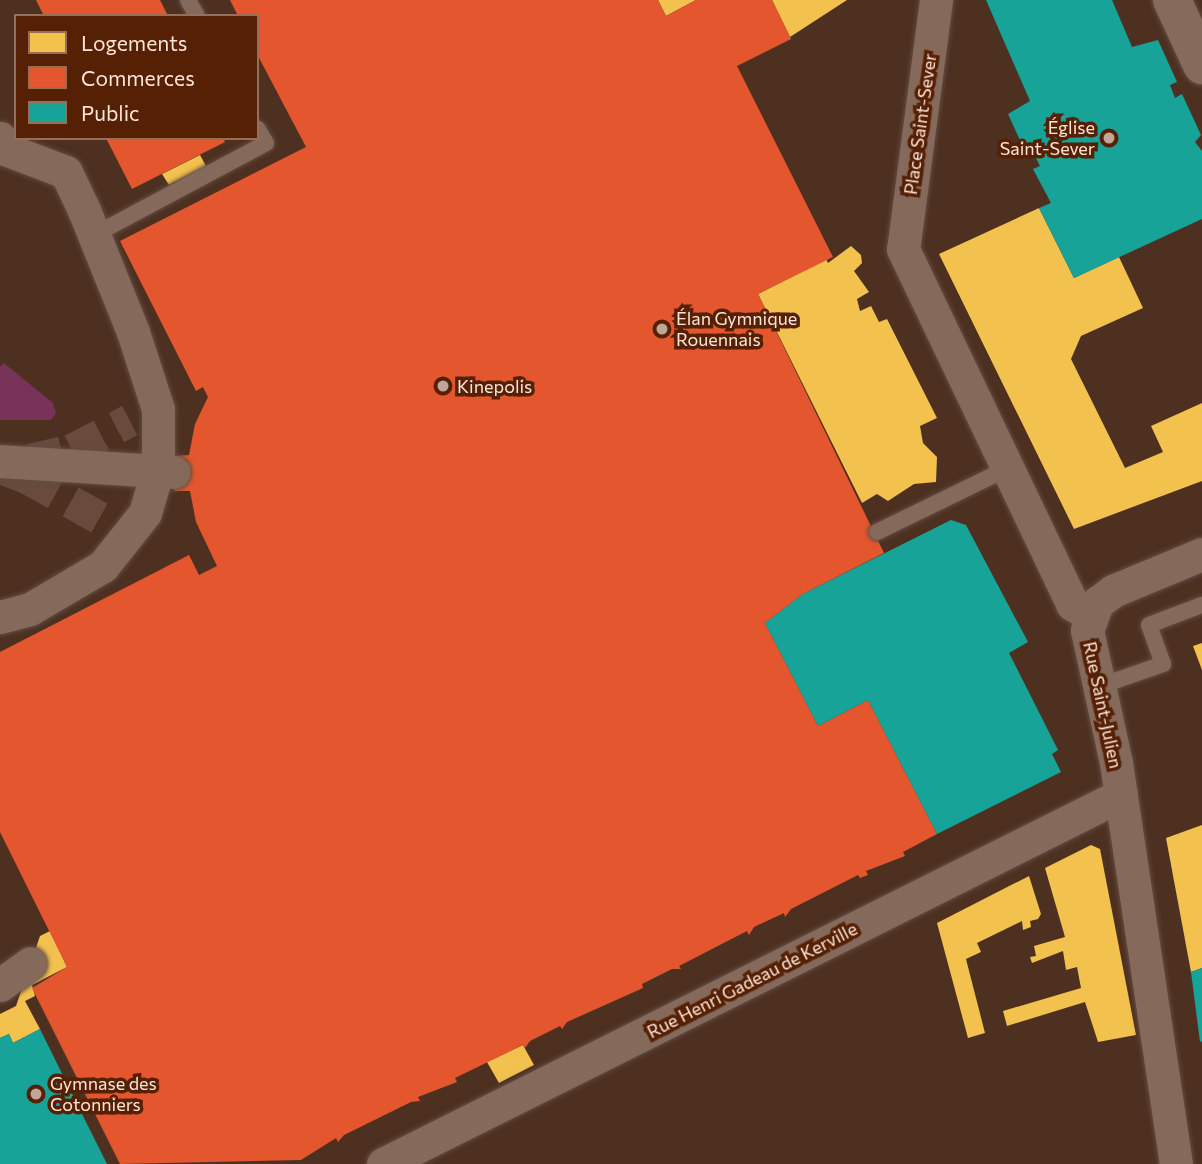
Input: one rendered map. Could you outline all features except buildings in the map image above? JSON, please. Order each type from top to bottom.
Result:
[{"type":"street","name":"Place Saint-Sever","points":[[903,249],[936,0]]},
{"type":"street","points":[[1172,0],[1202,65]]},
{"type":"street","points":[[0,138],[5,149],[66,172],[134,332],[158,409],[166,471],[145,513],[103,566],[30,609],[0,617]]},
{"type":"street","name":"Rue Saint-Julien","points":[[903,249],[1072,604],[1090,615],[1087,630],[1121,795],[1176,1164]]},
{"type":"street","points":[[0,461],[166,471]]},
{"type":"street","points":[[1090,615],[1113,591],[1202,554]]},
{"type":"street","name":"Rue Henri Gadeau de Kerville","points":[[383,1164],[1121,795]]},
{"type":"street","points":[[0,985],[30,963]]},
{"type":"lane","points":[[94,234],[265,143],[259,132]]},
{"type":"lane","points":[[877,532],[1008,468]]},
{"type":"lane","points":[[1100,686],[1163,664],[1149,625],[1202,605]]},
{"type":"shaded area","points":[[4,363],[53,403],[56,413],[51,420],[0,420],[0,367]]},
{"type":"tunnel","points":[[30,460],[72,450],[130,420]]},
{"type":"tunnel","points":[[0,467],[27,477],[111,524]]},
{"type":"place","name":"Église Saint-Sever","points":[[1109,138]]},
{"type":"place","name":"Élan Gymnique Rouennais","points":[[662,329]]},
{"type":"place","name":"Kinepolis","points":[[443,386]]},
{"type":"place","name":"Gymnase des Cotonniers","points":[[36,1094]]}]
